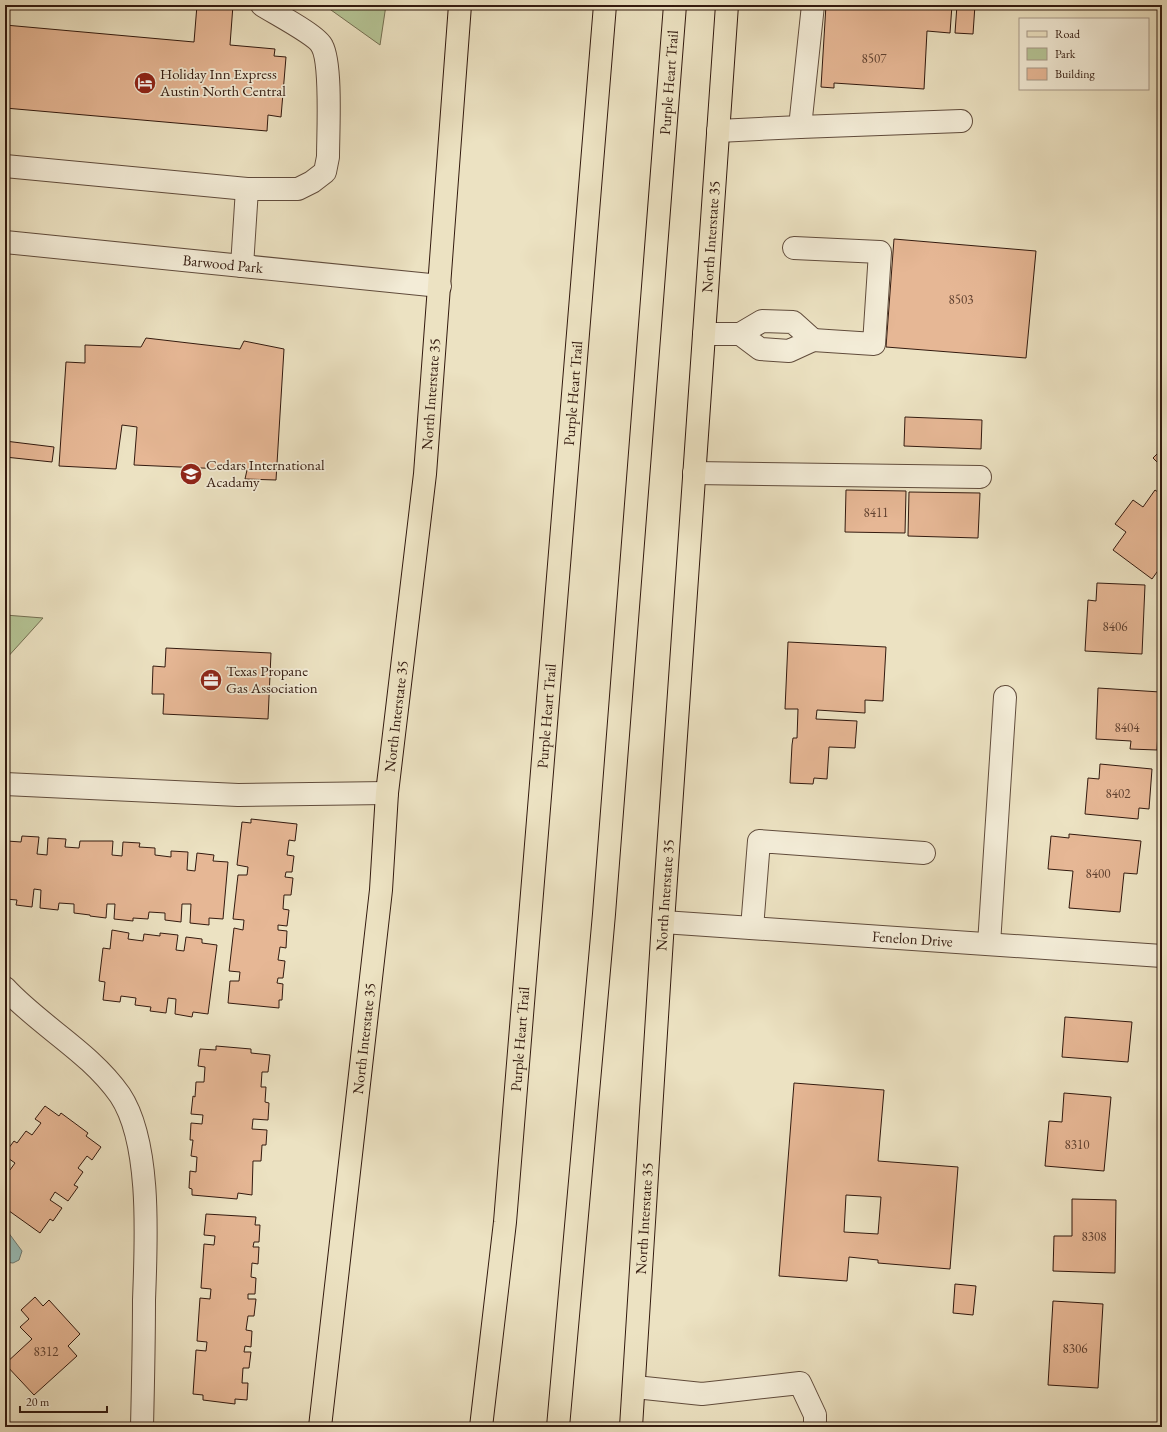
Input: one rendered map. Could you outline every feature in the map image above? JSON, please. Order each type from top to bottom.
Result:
[{"type":"main road","name":"North Interstate 35","points":[[320,1427],[381,890],[387,793],[425,474],[460,5]]},
{"type":"main road","name":"Purple Heart Trail","points":[[481,1427],[505,1222],[605,5]]},
{"type":"main road","name":"Purple Heart Trail","points":[[558,1427],[604,914],[675,5]]},
{"type":"main road","name":"North Interstate 35","points":[[631,1427],[635,1387],[662,922],[727,5]]},
{"type":"street","points":[[5,166],[247,189],[298,189],[312,182],[325,172],[328,157],[327,64],[322,46],[309,34],[262,5]]},
{"type":"street","points":[[800,127],[813,5]]},
{"type":"street","points":[[718,131],[961,121]]},
{"type":"street","points":[[242,266],[247,189]]},
{"type":"street","name":"Barwood Park","points":[[5,242],[440,286]]},
{"type":"street","points":[[740,334],[760,349],[789,351],[813,340],[874,344],[880,252],[794,248]]},
{"type":"street","points":[[704,334],[740,334],[762,321],[793,322],[813,340]]},
{"type":"street","points":[[694,473],[980,477]]},
{"type":"street","points":[[989,944],[1005,697]]},
{"type":"street","points":[[5,784],[238,795],[387,793]]},
{"type":"street","points":[[752,928],[760,841],[924,853]]},
{"type":"street","name":"Fenelon Drive","points":[[662,922],[1162,956]]},
{"type":"street","points":[[5,988],[18,1002],[95,1067],[119,1095],[132,1118],[144,1184],[145,1248],[142,1427]]},
{"type":"street","points":[[635,1387],[702,1394],[800,1383],[815,1415],[815,1427]]},
{"type":"green space","points":[[324,5],[386,5],[380,45]]},
{"type":"green space","points":[[5,615],[43,618],[5,660]]},
{"type":"water","points":[[5,1228],[22,1251],[19,1260],[13,1263],[5,1262]]},
{"type":"building","name":"Holiday Inn Express Austin North Central","points":[[197,5],[233,5],[230,45],[275,49],[274,56],[286,57],[281,117],[268,115],[267,131],[5,108],[5,25],[194,42]]},
{"type":"building","points":[[826,5],[952,5],[950,33],[927,31],[924,89],[834,83],[834,88],[821,87]]},
{"type":"building","points":[[957,5],[975,5],[973,34],[955,33]]},
{"type":"building","points":[[894,239],[1036,251],[1026,358],[886,347]]},
{"type":"building","points":[[146,338],[240,349],[244,341],[284,349],[276,480],[245,479],[247,470],[134,465],[137,427],[122,425],[116,469],[59,466],[66,362],[85,363],[85,345],[141,347]]},
{"type":"building","points":[[905,417],[982,420],[981,449],[904,446]]},
{"type":"building","points":[[5,441],[54,447],[52,462],[5,457]]},
{"type":"building","points":[[1162,449],[1162,467],[1153,458]]},
{"type":"building","points":[[846,490],[906,491],[905,533],[845,532]]},
{"type":"building","points":[[1155,490],[1162,495],[1162,565],[1152,579],[1113,550],[1126,532],[1115,524],[1133,500],[1143,507]]},
{"type":"building","points":[[909,492],[980,493],[978,538],[908,536]]},
{"type":"building","points":[[1097,583],[1145,585],[1142,654],[1085,651],[1088,600],[1096,601]]},
{"type":"building","points":[[788,642],[886,647],[883,701],[865,700],[865,713],[817,710],[816,719],[857,721],[855,748],[829,747],[827,779],[814,778],[813,784],[790,783],[793,738],[797,738],[798,709],[785,709]]},
{"type":"building","name":"Texas Propane Gas Association","points":[[166,648],[271,653],[268,719],[163,714],[164,694],[152,694],[153,666],[165,667]]},
{"type":"building","points":[[1098,688],[1160,692],[1157,750],[1130,749],[1131,741],[1096,739]]},
{"type":"building","points":[[1100,764],[1152,769],[1149,809],[1139,808],[1138,819],[1085,814],[1088,778],[1099,779]]},
{"type":"building","points":[[251,819],[297,824],[295,841],[289,840],[287,855],[294,856],[292,872],[286,872],[285,877],[293,878],[291,895],[284,895],[283,909],[289,910],[287,926],[278,925],[278,930],[287,931],[286,948],[280,947],[278,960],[285,961],[283,978],[278,978],[277,983],[283,984],[282,1000],[279,1000],[279,1008],[228,1003],[230,981],[239,981],[240,972],[229,971],[234,928],[243,930],[244,920],[233,919],[238,875],[247,875],[248,867],[237,865],[242,822],[251,823]]},
{"type":"building","points":[[1069,834],[1141,841],[1137,874],[1124,873],[1120,912],[1069,908],[1073,871],[1048,869],[1051,836],[1069,838]]},
{"type":"building","points":[[22,836],[39,837],[37,854],[47,855],[48,838],[66,839],[65,847],[79,848],[80,841],[113,841],[112,855],[122,856],[123,842],[140,843],[139,847],[155,848],[155,855],[171,857],[171,851],[188,852],[187,870],[195,871],[197,853],[214,855],[213,861],[228,862],[223,919],[209,918],[209,925],[190,923],[191,904],[182,904],[181,922],[165,920],[165,913],[149,912],[148,919],[133,918],[133,921],[114,919],[115,904],[107,904],[106,918],[90,916],[74,913],[74,904],[59,903],[58,910],[40,908],[41,890],[34,889],[32,907],[16,905],[17,900],[5,899],[7,841],[21,842]]},
{"type":"building","points":[[112,930],[129,933],[128,939],[143,941],[144,934],[160,936],[160,933],[178,935],[176,950],[184,951],[186,937],[202,939],[202,943],[217,945],[208,1014],[193,1012],[192,1017],[175,1014],[176,999],[168,998],[166,1013],[150,1011],[151,1007],[135,1005],[136,998],[121,996],[120,1002],[103,1000],[105,982],[99,981],[103,948],[110,949]]},
{"type":"building","points":[[1065,1017],[1132,1022],[1128,1062],[1062,1057]]},
{"type":"building","points":[[216,1046],[251,1049],[251,1053],[270,1055],[268,1072],[262,1072],[261,1087],[266,1087],[265,1102],[269,1103],[268,1120],[253,1119],[252,1129],[267,1130],[266,1145],[262,1145],[261,1161],[253,1161],[252,1195],[238,1193],[237,1199],[192,1195],[192,1189],[189,1188],[190,1171],[196,1172],[197,1157],[191,1156],[193,1140],[190,1140],[191,1123],[202,1124],[203,1115],[191,1114],[193,1096],[195,1097],[196,1082],[204,1082],[205,1067],[198,1066],[200,1049],[216,1050]]},
{"type":"building","points":[[794,1083],[884,1090],[878,1161],[958,1167],[950,1269],[878,1263],[878,1260],[849,1257],[847,1281],[779,1276]],"holes":[[[846,1195],[881,1197],[878,1234],[844,1232]]]},
{"type":"building","points":[[1064,1093],[1111,1097],[1104,1171],[1045,1166],[1049,1121],[1062,1122]]},
{"type":"building","points":[[45,1106],[59,1116],[61,1113],[88,1133],[86,1136],[101,1147],[92,1160],[87,1156],[78,1168],[83,1172],[74,1185],[78,1187],[68,1201],[55,1192],[50,1200],[62,1208],[53,1221],[50,1219],[40,1233],[5,1208],[5,1167],[10,1170],[15,1163],[5,1156],[5,1153],[14,1141],[17,1143],[26,1131],[32,1135],[41,1123],[35,1119]]},
{"type":"building","points":[[1072,1199],[1116,1200],[1115,1273],[1053,1271],[1054,1236],[1072,1236]]},
{"type":"building","points":[[206,1214],[256,1217],[255,1225],[260,1225],[259,1242],[254,1242],[253,1247],[259,1247],[258,1264],[252,1263],[251,1277],[256,1278],[255,1294],[248,1294],[248,1299],[256,1299],[254,1316],[248,1316],[246,1330],[252,1331],[251,1347],[245,1346],[244,1352],[251,1352],[249,1368],[243,1368],[242,1383],[248,1383],[247,1400],[235,1399],[235,1404],[203,1400],[203,1395],[193,1394],[196,1350],[206,1351],[207,1342],[197,1341],[200,1298],[210,1299],[211,1289],[201,1288],[204,1244],[214,1245],[215,1236],[204,1235]]},
{"type":"building","points":[[955,1284],[976,1286],[973,1315],[953,1313]]},
{"type":"building","points":[[35,1297],[43,1306],[49,1300],[80,1334],[68,1346],[77,1356],[34,1395],[5,1364],[32,1339],[20,1327],[29,1319],[21,1310]]},
{"type":"building","points":[[1053,1301],[1103,1304],[1098,1388],[1048,1385]]},
{"type":"place","name":"Holiday Inn Express Austin North Central","points":[[145,83]]},
{"type":"place","name":"Cedars International Acadamy","points":[[191,474]]},
{"type":"place","name":"Texas Propane Gas Association","points":[[211,680]]}]
